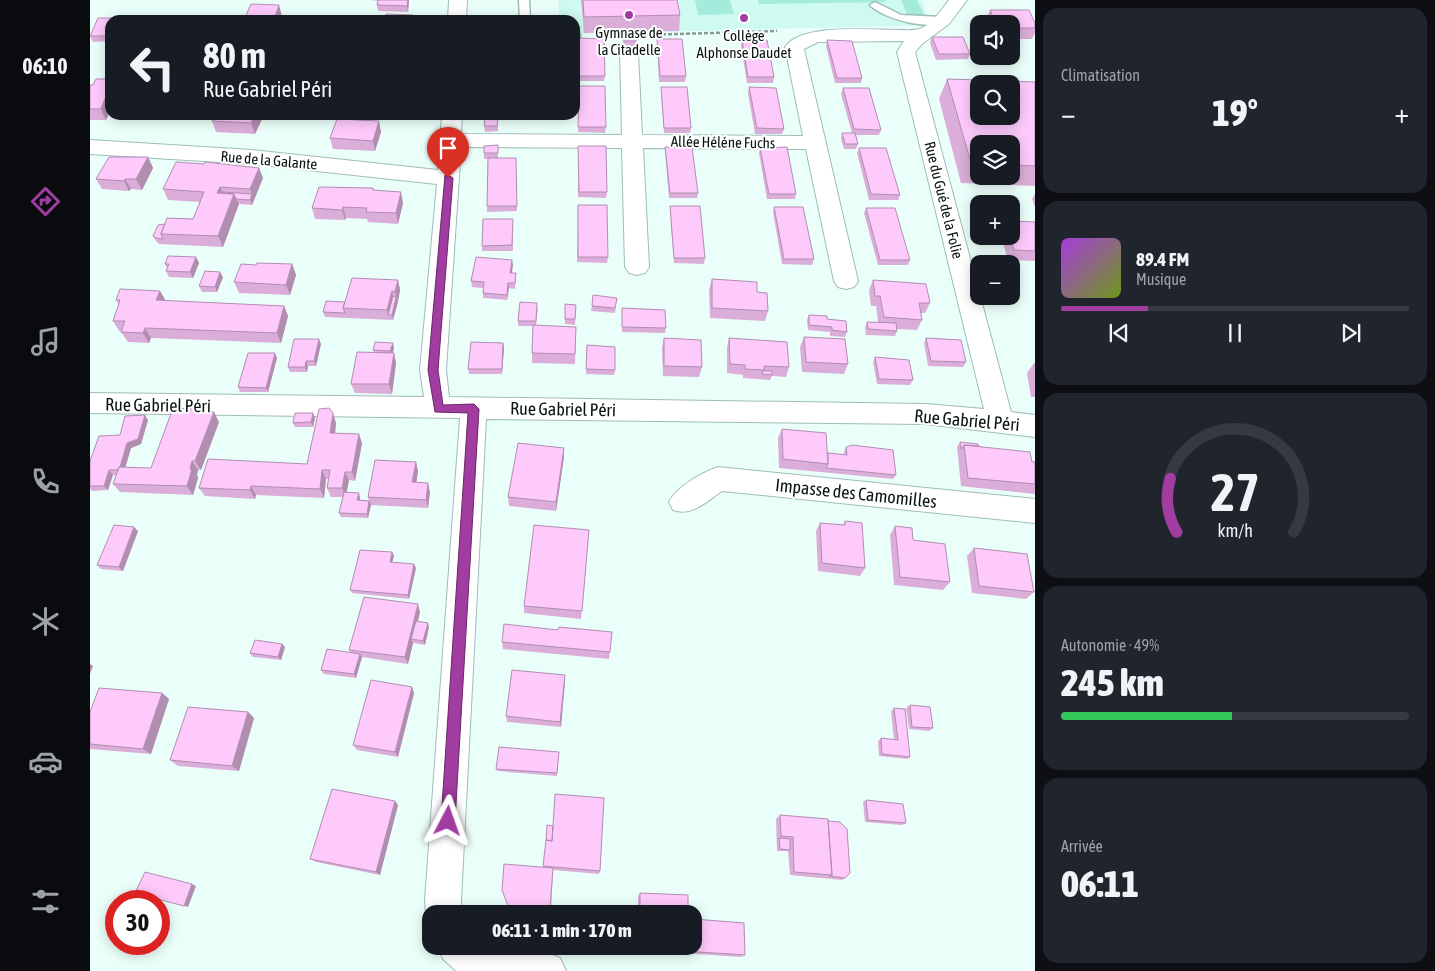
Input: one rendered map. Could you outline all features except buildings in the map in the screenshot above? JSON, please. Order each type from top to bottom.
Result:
[{"type":"street","points":[[457,15],[458,0]]},
{"type":"street","name":"Rue du Gué de la Folie","points":[[958,0],[942,20],[911,42],[906,52],[1000,421]]},
{"type":"street","points":[[846,281],[794,46],[816,36],[921,35]]},
{"type":"street","points":[[629,52],[636,267]]},
{"type":"street","points":[[438,409],[433,370],[452,140],[452,120]]},
{"type":"street","name":"Allée Héléne Fuchs","points":[[452,140],[815,143]]},
{"type":"street","name":"Rue de la Galante","points":[[90,148],[252,157],[448,178]]},
{"type":"street","name":"Rue Gabriel Péri","points":[[90,403],[926,414],[1035,426]]},
{"type":"street","points":[[443,905],[474,409]]},
{"type":"street","name":"Impasse des Camomilles","points":[[683,502],[718,479],[1035,511]]},
{"type":"street","points":[[466,955],[476,964],[547,971]]},
{"type":"lane","points":[[524,0],[525,15]]},
{"type":"lane","points":[[875,5],[893,18],[916,21],[942,20]]},
{"type":"path","points":[[642,35],[786,31]]},
{"type":"path","points":[[580,36],[614,35]]},
{"type":"shaded area","name":"Collège Alphonse Daudet","points":[[558,0],[922,0],[930,25],[580,34],[580,15],[560,15]]},
{"type":"shaded area","points":[[695,0],[730,0],[734,14],[698,15]]},
{"type":"shaded area","points":[[758,0],[885,0],[886,2],[759,4]]},
{"type":"shaded area","points":[[901,0],[917,0],[925,17],[908,17]]},
{"type":"place","name":"Gymnase de la Citadelle","points":[[629,15]]},
{"type":"place","name":"Collège Alphonse Daudet","points":[[744,18]]},
{"type":"route","points":[[448,178],[433,370],[438,409],[474,409],[448,821]]}]
